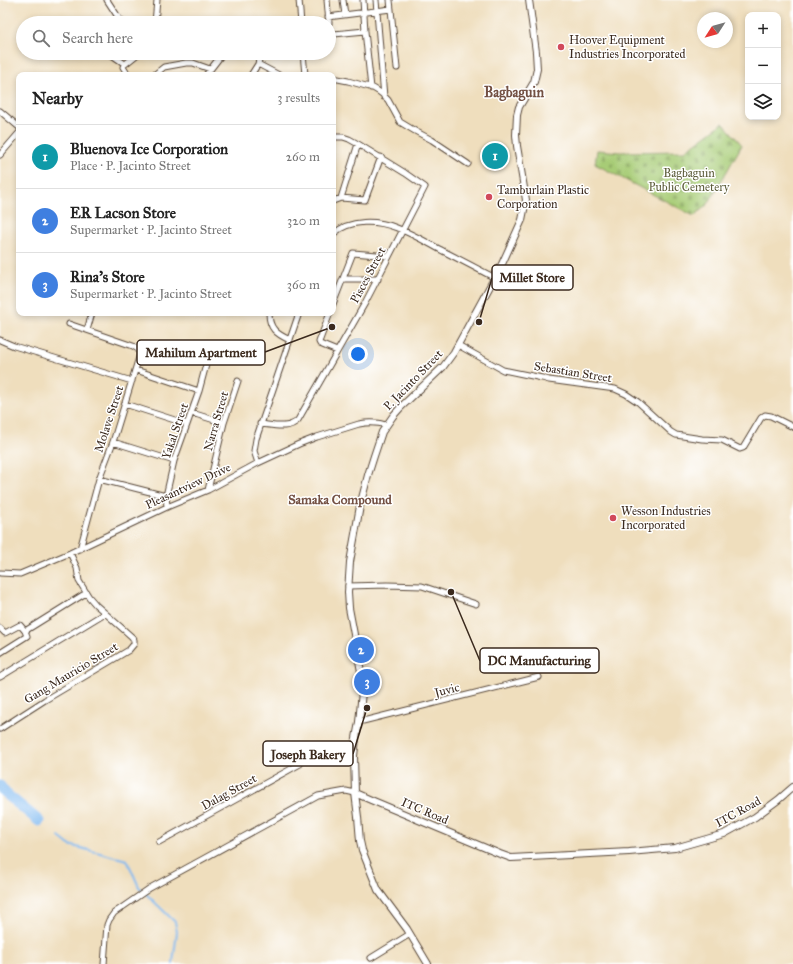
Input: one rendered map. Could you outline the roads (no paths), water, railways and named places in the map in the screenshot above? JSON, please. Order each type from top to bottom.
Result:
[{"type":"street","points":[[106,0],[117,16]]},
{"type":"street","points":[[156,16],[157,0]]},
{"type":"street","points":[[299,0],[300,16]]},
{"type":"street","points":[[327,0],[328,16]]},
{"type":"street","points":[[343,0],[345,15]]},
{"type":"street","points":[[363,0],[371,88]]},
{"type":"street","points":[[376,0],[384,97]]},
{"type":"street","points":[[390,0],[397,68]]},
{"type":"street","name":"P. Jacinto Street","points":[[428,964],[410,934],[378,890],[362,850],[360,841],[355,792],[354,756],[363,682],[349,608],[348,586],[350,562],[360,506],[382,432],[401,407],[443,367],[451,356],[495,278],[522,220],[526,204],[526,196],[516,135],[519,107],[534,82],[537,69],[528,0]]},
{"type":"street","points":[[336,16],[391,9]]},
{"type":"street","points":[[336,34],[365,31]]},
{"type":"street","points":[[120,60],[126,64]]},
{"type":"street","points":[[126,72],[123,67],[131,60]]},
{"type":"street","points":[[208,72],[217,60]]},
{"type":"street","points":[[253,72],[259,60]]},
{"type":"street","points":[[304,60],[305,72]]},
{"type":"street","points":[[158,72],[164,67],[186,63],[193,63],[210,69]]},
{"type":"street","points":[[258,64],[273,72]]},
{"type":"street","points":[[336,79],[378,91],[393,109],[400,122],[432,140],[468,164]]},
{"type":"street","points":[[0,111],[16,124]]},
{"type":"street","points":[[0,155],[16,136]]},
{"type":"street","points":[[336,137],[349,139],[380,157],[365,200],[341,198],[336,200]]},
{"type":"street","points":[[341,198],[358,144]]},
{"type":"street","name":"Pisces Street","points":[[260,424],[288,426],[295,422],[365,303],[425,187],[380,157]]},
{"type":"street","points":[[336,231],[339,228],[357,223],[376,223],[395,227],[495,278]]},
{"type":"street","points":[[336,296],[353,254],[389,256]]},
{"type":"street","points":[[343,279],[378,279]]},
{"type":"street","points":[[87,330],[91,316]]},
{"type":"street","points":[[270,316],[270,322],[273,329],[290,340]]},
{"type":"street","points":[[258,463],[254,446],[260,424],[298,316]]},
{"type":"street","points":[[329,316],[319,341],[320,344],[337,351]]},
{"type":"street","name":"Molave Street","points":[[69,324],[129,344],[135,347],[140,354],[125,404],[99,479],[80,548]]},
{"type":"street","points":[[0,340],[14,346],[132,381]]},
{"type":"street","name":"Sebastian Street","points":[[458,345],[503,370],[549,380],[615,389],[638,402],[667,429],[676,435],[722,440],[739,449],[743,448],[761,418],[764,416],[771,416],[793,427]]},
{"type":"street","name":"Yakal Street","points":[[167,507],[166,496],[174,461],[192,413],[207,361]]},
{"type":"street","points":[[136,370],[199,391]]},
{"type":"street","name":"Narra Street","points":[[208,490],[224,423],[238,381]]},
{"type":"street","points":[[125,404],[187,424]]},
{"type":"street","points":[[192,413],[224,423]]},
{"type":"street","name":"Pleasantview Drive","points":[[0,573],[20,574],[70,553],[167,507],[208,490],[258,463],[308,440],[359,424],[374,422],[386,425]]},
{"type":"street","points":[[112,442],[174,461]]},
{"type":"street","points":[[99,479],[166,496]]},
{"type":"street","name":"Gang Mauricio Street","points":[[0,729],[45,700],[120,656],[134,644],[132,637],[96,605],[86,593],[79,581],[77,568],[70,553]]},
{"type":"street","points":[[348,586],[422,586],[476,604]]},
{"type":"street","points":[[24,631],[86,593]]},
{"type":"street","points":[[0,677],[105,613]]},
{"type":"street","points":[[0,628],[5,634],[20,625],[27,636],[0,653]]},
{"type":"street","name":"Juvic","points":[[359,722],[539,677]]},
{"type":"street","name":"Dalag Street","points":[[159,842],[300,764],[308,754],[316,753],[354,756]]},
{"type":"street","name":"ITC Road","points":[[104,964],[107,925],[114,913],[150,888],[318,796],[346,791],[355,792],[511,858],[675,848],[724,834],[755,817],[793,787]]},
{"type":"street","points":[[371,958],[410,934]]},
{"type":"waterway","points":[[0,786],[5,793],[39,821]]},
{"type":"waterway","points":[[59,837],[69,845],[127,860],[139,887],[175,922],[177,932],[173,964]]},
{"type":"place","name":"Hoover Equipment Industries Incorporated","points":[[561,47]]},
{"type":"place","name":"Bluenova Ice Corporation","points":[[495,156]]},
{"type":"place","name":"Tamburlain Plastic Corporation","points":[[489,197]]},
{"type":"place","name":"Millet Store","points":[[479,322]]},
{"type":"place","name":"Mahilum Apartment","points":[[332,327]]},
{"type":"place","name":"Wesson Industries Incorporated","points":[[613,518]]},
{"type":"place","name":"DC Manufacturing","points":[[451,592]]},
{"type":"place","name":"ER Lacson Store","points":[[361,650]]},
{"type":"place","name":"Rina's Store","points":[[367,682]]},
{"type":"place","name":"Joseph Bakery","points":[[367,708]]},
{"type":"district","name":"Bagbaguin","points":[[514,92]]},
{"type":"district","name":"Samaka Compound","points":[[340,500]]},
{"type":"park label","name":"Bagbaguin Public Cemetery","points":[[689,180]]}]
